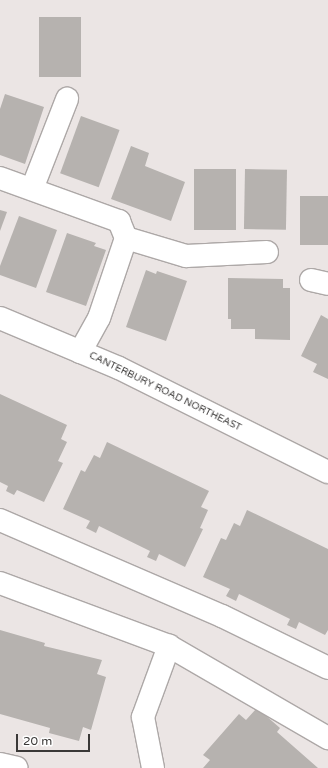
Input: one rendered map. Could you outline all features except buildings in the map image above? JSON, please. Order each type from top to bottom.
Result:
[{"type":"street","points":[[32,189],[67,99]]},
{"type":"street","points":[[0,178],[119,221],[126,238],[100,318],[80,352]]},
{"type":"street","points":[[126,238],[186,256],[267,252]]},
{"type":"street","name":"CANTERBURY ROAD NORTHEAST","points":[[0,318],[119,368],[328,472]]},
{"type":"street","points":[[0,520],[222,616],[328,668]]},
{"type":"street","points":[[0,583],[169,646],[328,738]]},
{"type":"street","points":[[154,768],[142,717],[169,646]]},
{"type":"street","points":[[0,764],[18,768]]}]
